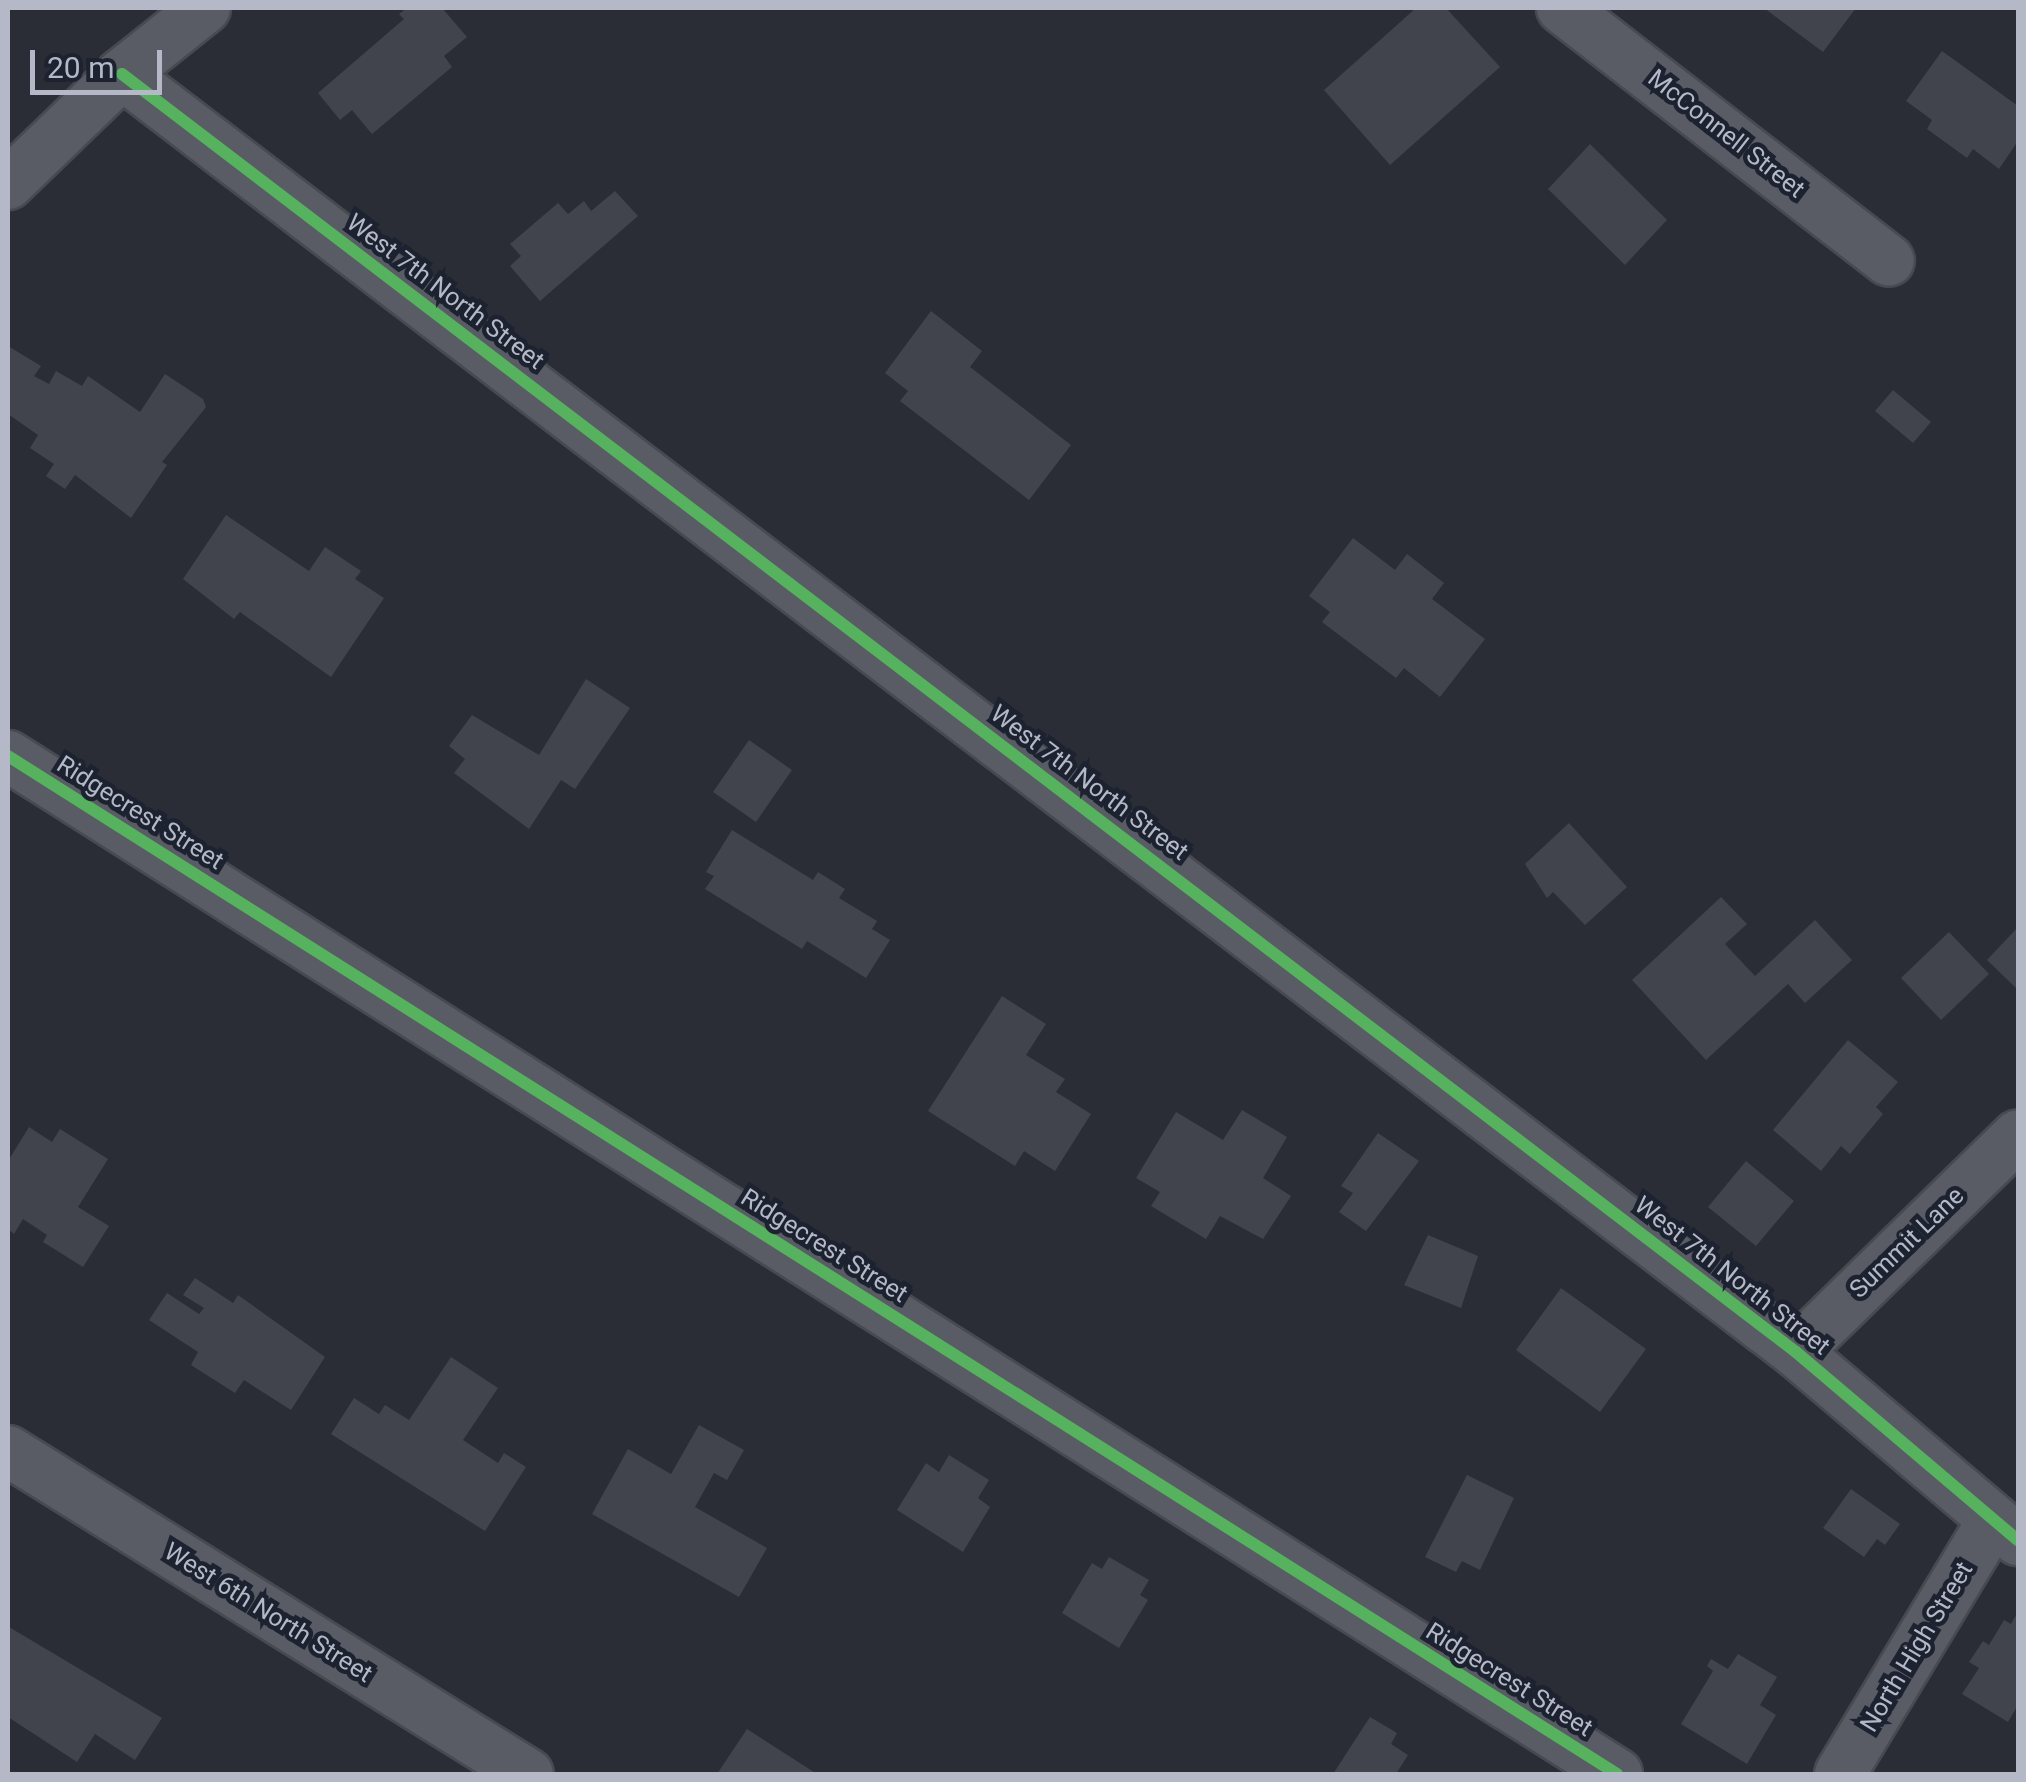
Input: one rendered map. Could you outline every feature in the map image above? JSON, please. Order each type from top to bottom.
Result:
[{"type":"street","points":[[8,184],[122,74],[206,8]]},
{"type":"street","name":"McConnell Street","points":[[1562,8],[1889,262]]},
{"type":"street","name":"West 7th North Street","points":[[122,74],[1796,1352],[2006,1530]]},
{"type":"street","name":"Ridgecrest Street","points":[[8,756],[1616,1774]]},
{"type":"street","name":"Summit Lane","points":[[1796,1352],[2018,1134]]},
{"type":"street","name":"West 6th North Street","points":[[8,1451],[528,1774]]},
{"type":"street","name":"North High Street","points":[[1840,1774],[2006,1530]]},
{"type":"building","points":[[407,8],[442,8],[467,37],[444,56],[452,67],[372,134],[352,110],[340,120],[318,93],[404,19],[399,14]]},
{"type":"building","points":[[1416,8],[1446,8],[1500,67],[1390,165],[1324,90]]},
{"type":"building","points":[[1764,8],[1856,8],[1823,52]]},
{"type":"building","points":[[1942,51],[2018,106],[2018,141],[1999,169],[1973,149],[1967,158],[1927,129],[1932,120],[1906,101]]},
{"type":"building","points":[[1590,144],[1667,220],[1625,265],[1548,189]]},
{"type":"building","points":[[615,191],[638,216],[540,301],[510,266],[521,256],[510,244],[558,203],[568,214],[584,201],[591,211]]},
{"type":"building","points":[[931,311],[982,351],[970,367],[1071,445],[1029,500],[900,401],[908,391],[885,373]]},
{"type":"building","points":[[8,346],[41,366],[34,376],[49,384],[56,371],[82,386],[88,376],[140,412],[165,374],[203,399],[206,407],[162,462],[167,465],[131,518],[75,475],[65,489],[46,476],[54,464],[30,448],[38,435],[8,414]]},
{"type":"building","points":[[1893,390],[1931,422],[1913,443],[1875,411]]},
{"type":"building","points":[[226,515],[309,571],[325,547],[361,571],[355,579],[384,598],[331,677],[240,612],[234,619],[183,579]]},
{"type":"building","points":[[1353,538],[1395,570],[1407,554],[1444,583],[1432,599],[1485,639],[1440,697],[1404,668],[1396,678],[1322,622],[1330,612],[1309,596]]},
{"type":"building","points":[[586,679],[630,708],[575,789],[561,780],[529,829],[454,773],[465,759],[449,746],[472,715],[539,755]]},
{"type":"building","points":[[749,740],[792,770],[756,822],[713,792]]},
{"type":"building","points":[[1569,823],[1627,887],[1585,925],[1553,892],[1547,898],[1525,864]]},
{"type":"building","points":[[732,830],[813,880],[818,872],[845,889],[839,898],[877,921],[872,929],[890,940],[866,978],[807,941],[802,949],[705,889],[714,876],[706,872]]},
{"type":"building","points":[[1721,897],[1747,924],[1725,944],[1755,976],[1815,920],[1852,960],[1805,1003],[1788,984],[1706,1060],[1632,980]]},
{"type":"building","points":[[2018,927],[2018,990],[1987,960]]},
{"type":"building","points":[[1949,932],[1989,974],[1941,1020],[1901,978]]},
{"type":"building","points":[[1002,996],[1046,1024],[1026,1055],[1065,1079],[1056,1092],[1091,1114],[1055,1171],[1024,1151],[1015,1166],[928,1111]]},
{"type":"building","points":[[1848,1040],[1898,1082],[1876,1107],[1883,1114],[1850,1154],[1841,1146],[1821,1171],[1773,1130]]},
{"type":"building","points":[[1242,1110],[1287,1137],[1263,1178],[1291,1196],[1263,1239],[1220,1216],[1206,1239],[1151,1206],[1160,1192],[1136,1178],[1176,1112],[1223,1140]]},
{"type":"building","points":[[29,1127],[52,1142],[60,1129],[108,1159],[78,1207],[109,1226],[83,1267],[43,1242],[47,1235],[23,1219],[14,1234],[8,1229],[8,1161]]},
{"type":"building","points":[[1378,1133],[1419,1161],[1366,1231],[1339,1212],[1353,1193],[1341,1186]]},
{"type":"building","points":[[1746,1161],[1794,1201],[1756,1246],[1708,1207]]},
{"type":"building","points":[[1428,1235],[1478,1256],[1461,1308],[1404,1285]]},
{"type":"building","points":[[195,1278],[233,1303],[238,1295],[325,1357],[291,1410],[244,1380],[235,1393],[191,1365],[198,1352],[149,1320],[167,1293],[199,1314],[204,1308],[183,1295]]},
{"type":"building","points":[[1561,1288],[1646,1349],[1600,1412],[1516,1350]]},
{"type":"building","points":[[451,1357],[498,1388],[463,1440],[498,1463],[504,1453],[526,1467],[485,1531],[331,1434],[354,1398],[379,1414],[385,1405],[409,1420]]},
{"type":"building","points":[[699,1425],[744,1450],[727,1480],[714,1473],[695,1507],[767,1548],[739,1597],[592,1514],[628,1449],[671,1474]]},
{"type":"building","points":[[949,1455],[989,1480],[978,1498],[990,1507],[963,1552],[897,1510],[926,1463],[939,1472]]},
{"type":"building","points":[[1467,1475],[1514,1498],[1480,1570],[1462,1561],[1456,1572],[1425,1557]]},
{"type":"building","points":[[1851,1489],[1900,1524],[1885,1545],[1877,1539],[1864,1557],[1823,1528]]},
{"type":"building","points":[[1109,1557],[1149,1580],[1140,1595],[1148,1600],[1119,1648],[1062,1613],[1092,1563],[1102,1569]]},
{"type":"building","points":[[2018,1612],[2018,1705],[2008,1722],[1962,1694],[1979,1668],[1969,1662],[1983,1641],[1989,1645],[2004,1620],[2011,1624]]},
{"type":"building","points":[[9,1627],[162,1718],[135,1760],[95,1734],[77,1762],[8,1717]]},
{"type":"building","points":[[1738,1654],[1777,1677],[1760,1705],[1776,1715],[1747,1764],[1681,1724],[1713,1671],[1707,1666],[1711,1659],[1728,1669]]},
{"type":"building","points":[[1370,1717],[1397,1733],[1391,1744],[1408,1755],[1396,1774],[1333,1774]]},
{"type":"building","points":[[747,1729],[817,1774],[717,1774]]},
{"type":"cycle path","points":[[122,74],[1796,1352],[2018,1540]]},
{"type":"cycle path","points":[[8,756],[1617,1774]]}]
